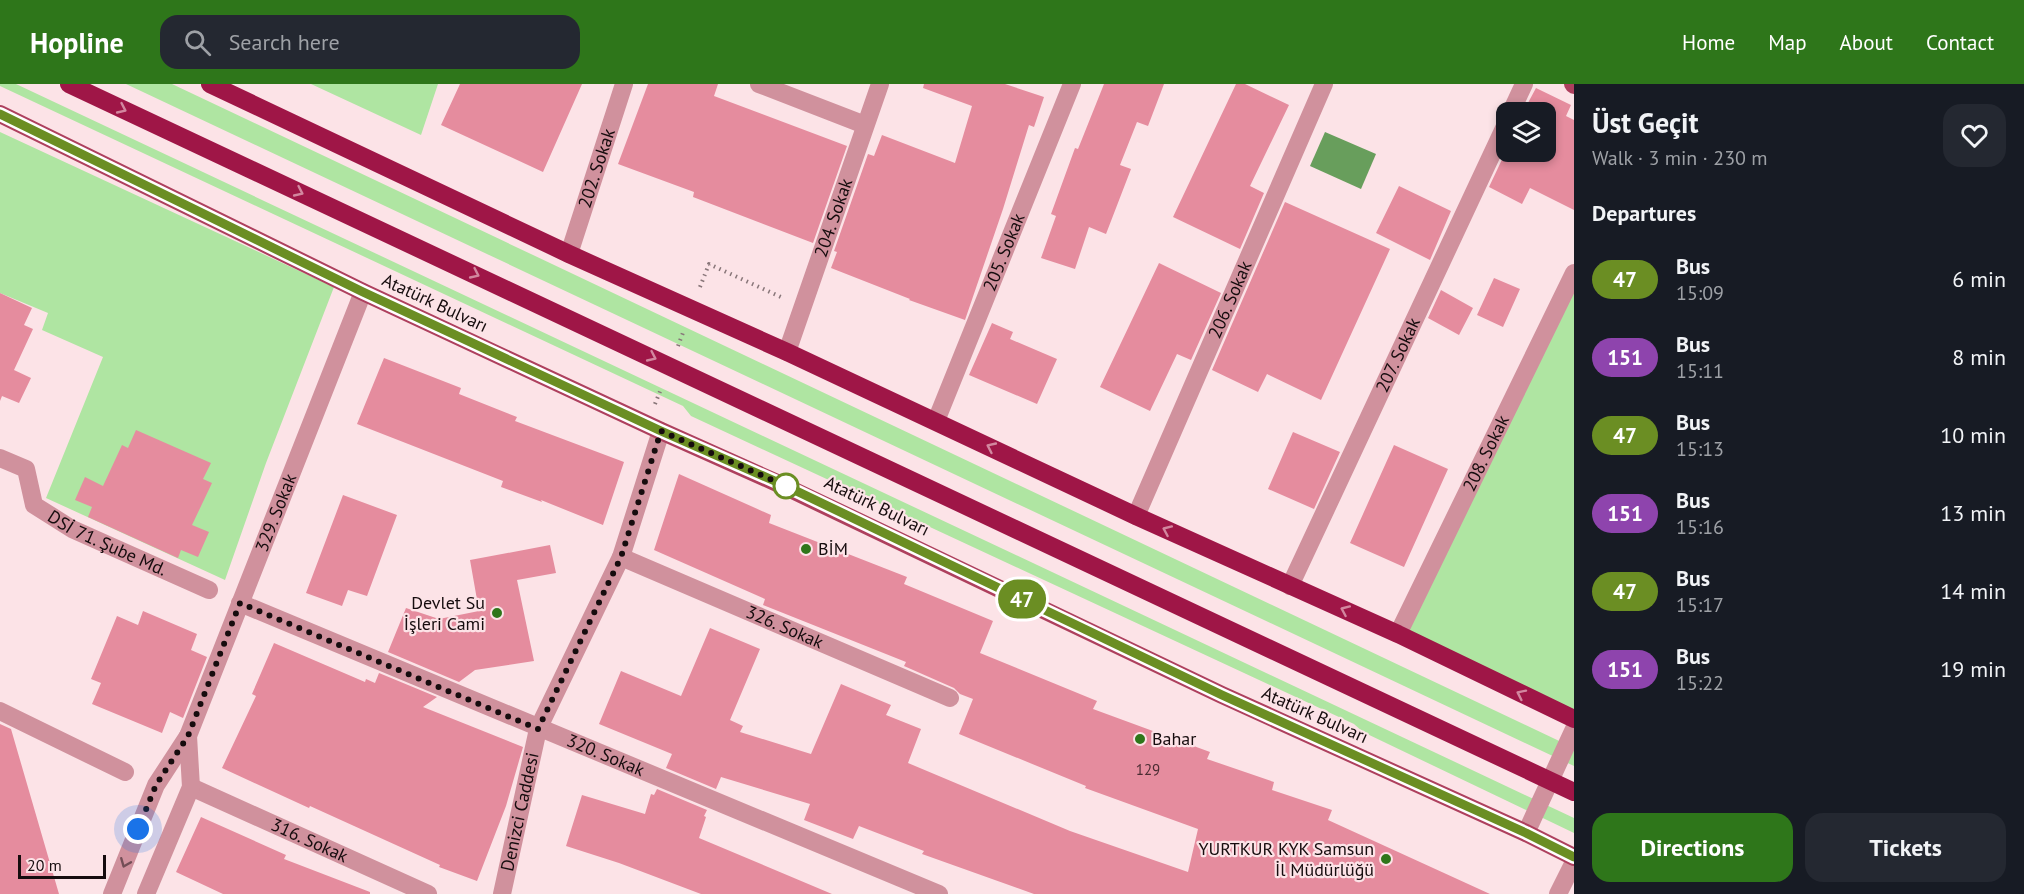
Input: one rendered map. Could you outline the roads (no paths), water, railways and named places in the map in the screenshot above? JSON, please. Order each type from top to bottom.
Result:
[{"type":"highway","points":[[69,84],[1574,792]]},
{"type":"highway","points":[[210,84],[569,254],[787,352],[1136,516],[1398,634],[1574,719]]},
{"type":"main road","name":"Atatürk Bulvarı","points":[[0,114],[363,292],[661,431],[786,486],[1222,695],[1574,857]]},
{"type":"street","name":"202. Sokak","points":[[569,254],[624,84]]},
{"type":"street","points":[[759,84],[865,125]]},
{"type":"street","name":"204. Sokak","points":[[787,352],[880,84]]},
{"type":"street","name":"205. Sokak","points":[[936,421],[1072,84]]},
{"type":"street","name":"206. Sokak","points":[[1136,516],[1324,84]]},
{"type":"street","points":[[1516,102],[1524,84]]},
{"type":"street","name":"207. Sokak","points":[[1290,586],[1496,145]]},
{"type":"street","name":"208. Sokak","points":[[1398,634],[1574,273]]},
{"type":"street","name":"329. Sokak","points":[[112,894],[156,785],[188,736],[363,292]]},
{"type":"street","name":"Denizci Caddesi","points":[[502,894],[538,729],[621,557],[661,431]]},
{"type":"street","name":"DSİ 71. Şube Md.","points":[[0,458],[26,469],[34,505],[72,530],[209,590]]},
{"type":"street","name":"326. Sokak","points":[[621,557],[950,698]]},
{"type":"street","name":"320. Sokak","points":[[240,603],[939,894]]},
{"type":"street","points":[[0,711],[125,772]]},
{"type":"street","points":[[1526,833],[1574,729]]},
{"type":"street","name":"329. Sokak","points":[[146,894],[191,787],[188,736]]},
{"type":"street","name":"316. Sokak","points":[[191,787],[428,894]]},
{"type":"street","points":[[1558,894],[1574,862]]},
{"type":"place","name":"BİM","points":[[806,549]]},
{"type":"place","name":"Devlet Su İşleri Cami","points":[[497,613]]},
{"type":"place","name":"Bahar","points":[[1140,739]]},
{"type":"place","name":"YURTKUR KYK Samsun İl Müdürlüğü","points":[[1386,859]]}]
